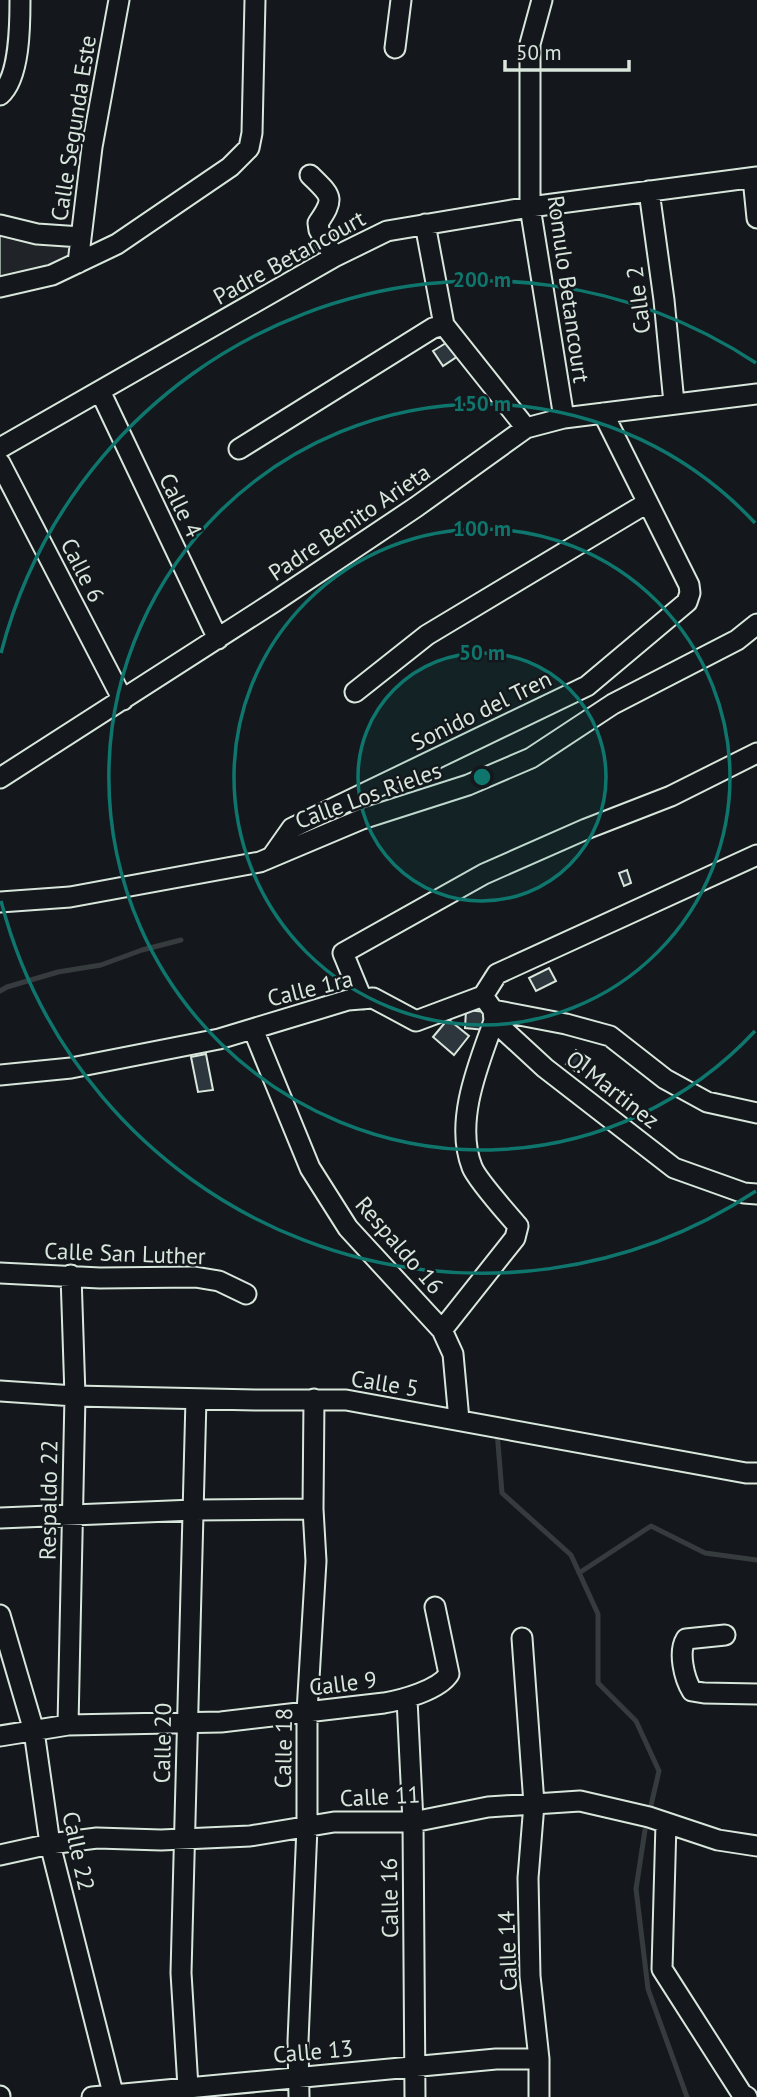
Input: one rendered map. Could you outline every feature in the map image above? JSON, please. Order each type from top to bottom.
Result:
[{"type":"street","points":[[0,95],[9,86],[16,60],[20,0]]},
{"type":"street","name":"Calle Segunda Este","points":[[78,263],[92,148],[118,0]]},
{"type":"street","points":[[0,287],[52,275],[117,244],[230,167],[249,148],[253,117],[255,0]]},
{"type":"street","points":[[395,48],[401,0]]},
{"type":"street","name":"Romulo Betancourt","points":[[542,0],[530,44],[530,207],[564,418]]},
{"type":"street","points":[[310,175],[330,199],[330,206],[318,223],[334,257]]},
{"type":"street","points":[[755,178],[757,218]]},
{"type":"street","name":"Padre Betancourt","points":[[0,448],[334,257],[387,231],[530,207],[755,178]]},
{"type":"street","name":"Calle 2","points":[[649,191],[664,300],[674,403]]},
{"type":"street","points":[[425,224],[444,326],[526,428]]},
{"type":"street","points":[[0,225],[37,234],[81,237]]},
{"type":"street","points":[[239,449],[433,328],[444,326]]},
{"type":"street","name":"Calle 4","points":[[100,391],[218,639]]},
{"type":"street","name":"Padre Benito Arieta","points":[[0,778],[218,639],[416,507],[526,428],[564,418],[757,394]]},
{"type":"street","points":[[355,692],[427,635],[647,503],[603,413]]},
{"type":"street","name":"Calle 6","points":[[0,463],[123,700]]},
{"type":"street","name":"Sonido del Tren","points":[[273,855],[292,828],[587,686],[687,602],[689,585],[647,503]]},
{"type":"street","name":"Calle Los Rieles","points":[[0,902],[70,897],[260,862],[362,819],[468,785],[531,758],[613,704],[737,640],[757,624]]},
{"type":"street","points":[[362,999],[343,953],[484,874],[586,829],[671,796],[757,753]]},
{"type":"street","name":"Calle 1ra","points":[[0,1075],[71,1068],[219,1039],[348,1000],[373,998],[416,1021],[490,1009],[497,974],[757,855]]},
{"type":"street","points":[[442,1329],[515,1238],[518,1226],[472,1168],[466,1139],[470,1088],[490,1009],[610,1036],[666,1079],[707,1102],[757,1113]]},
{"type":"street","name":"O. Martinez","points":[[490,1009],[545,1068],[674,1168],[744,1193],[757,1194]]},
{"type":"street","name":"Respaldo 16","points":[[253,1029],[310,1168],[348,1228],[442,1329],[453,1354],[459,1420]]},
{"type":"street","name":"Calle San Luther","points":[[0,1273],[100,1278],[195,1277],[219,1281],[246,1294]]},
{"type":"street","name":"Respaldo 22","points":[[68,1725],[75,1396],[71,1275]]},
{"type":"street","name":"Calle 5","points":[[0,1391],[75,1396],[346,1400],[757,1473]]},
{"type":"street","name":"Calle 20","points":[[188,2087],[181,1973],[196,1399]]},
{"type":"street","name":"Calle 18","points":[[299,2097],[298,2041],[307,1827],[307,1712],[316,1561],[313,1509],[314,1399]]},
{"type":"street","points":[[0,1518],[194,1510],[313,1509]]},
{"type":"street","name":"Calle 9","points":[[0,1736],[68,1725],[221,1723],[407,1699],[444,1681],[449,1674],[435,1607]]},
{"type":"street","name":"Calle 22","points":[[0,1615],[34,1731],[50,1844],[113,2096]]},
{"type":"street","points":[[725,1635],[686,1639],[682,1645],[686,1681],[692,1690],[704,1693],[757,1694]]},
{"type":"street","name":"Calle 14","points":[[522,1637],[534,1804],[528,1878],[530,1976],[539,2059],[540,2097]]},
{"type":"street","name":"Calle 16","points":[[407,1699],[413,1822],[415,2097]]},
{"type":"street","name":"Calle 11","points":[[0,1855],[50,1844],[97,1838],[161,1840],[250,1836],[334,1822],[413,1822],[488,1807],[580,1801],[649,1817],[718,1840],[757,1846]]},
{"type":"street","points":[[666,1823],[662,1969],[742,2094],[747,2097]]},
{"type":"street","name":"Calle 13","points":[[92,2097],[496,2059],[539,2059]]},
{"type":"shaded area","points":[[0,229],[70,245],[70,254],[67,261],[0,283]]},
{"type":"building","points":[[446,343],[458,356],[443,366],[433,351]]},
{"type":"building","points":[[627,870],[631,883],[624,886],[619,873]]},
{"type":"building","points":[[549,968],[556,981],[536,991],[529,978]]},
{"type":"building","points":[[466,1010],[487,1012],[485,1030],[465,1028]]},
{"type":"building","points":[[448,1019],[469,1036],[454,1055],[433,1037]]},
{"type":"building","points":[[576,1050],[590,1059],[579,1074],[566,1064]]},
{"type":"building","points":[[206,1054],[213,1090],[198,1092],[191,1057]]},
{"type":"waterway","points":[[0,991],[58,972],[101,965],[181,940]]},
{"type":"waterway","points":[[497,1431],[502,1493],[571,1555],[598,1614],[598,1683],[636,1721],[659,1771],[649,1814]]},
{"type":"waterway","points":[[579,1573],[651,1526],[705,1553],[757,1560]]},
{"type":"waterway","points":[[645,1830],[636,1889],[648,1989],[687,2097]]}]
